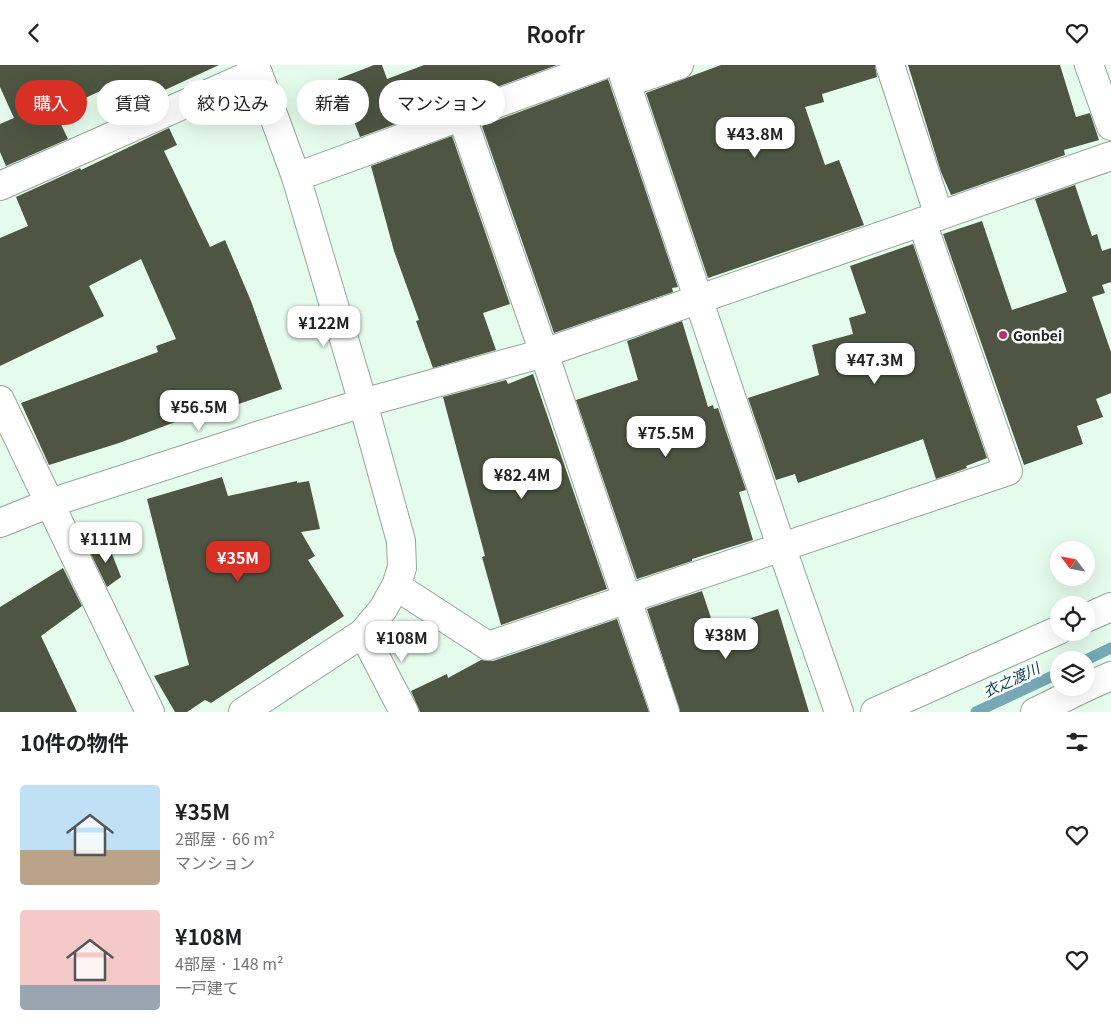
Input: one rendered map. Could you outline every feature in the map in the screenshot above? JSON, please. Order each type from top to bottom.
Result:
[{"type":"street","points":[[505,101],[602,65]]},
{"type":"street","points":[[679,65],[623,74],[781,546],[839,712]]},
{"type":"street","points":[[396,586],[488,646],[1008,471],[930,219],[890,65]]},
{"type":"street","points":[[1089,65],[1111,126]]},
{"type":"street","points":[[0,186],[256,68],[296,177],[363,403],[402,541],[402,568],[396,586],[383,609],[363,633],[243,712]]},
{"type":"street","points":[[296,177],[440,125]]},
{"type":"street","points":[[465,125],[665,712]]},
{"type":"street","points":[[0,523],[50,503],[363,403],[544,353],[1111,156]]},
{"type":"street","points":[[0,400],[150,712]]},
{"type":"street","points":[[1095,614],[1111,607]]},
{"type":"street","points":[[363,633],[404,712]]},
{"type":"street","points":[[875,712],[1050,634]]},
{"type":"street","points":[[1095,683],[1111,676]]},
{"type":"street","points":[[1035,712],[1068,696]]},
{"type":"building","points":[[0,65],[219,65],[186,80],[179,80],[179,83],[169,88],[169,80],[97,80],[97,93],[87,97],[87,80],[15,80],[15,125],[61,125],[68,139],[6,166],[0,152],[0,124],[14,118],[0,87]]},
{"type":"building","points":[[374,65],[382,65],[387,79],[424,65],[557,65],[505,84],[505,80],[379,80],[379,125],[393,125],[360,137],[355,125],[369,125],[369,80],[338,79]]},
{"type":"building","points":[[721,65],[875,65],[877,77],[822,94],[824,102],[805,107],[825,165],[839,160],[864,225],[708,278],[646,93]]},
{"type":"building","points":[[908,65],[1060,65],[1076,117],[1090,113],[1099,140],[1064,150],[1065,155],[951,195],[941,172]]},
{"type":"building","points":[[608,79],[678,287],[672,288],[673,292],[554,333],[482,126],[505,125],[505,117]]},
{"type":"building","points":[[169,128],[177,145],[164,151],[210,247],[225,240],[251,301],[282,389],[227,408],[226,403],[119,443],[49,465],[21,403],[158,352],[156,346],[176,339],[141,259],[89,286],[104,316],[0,366],[0,238],[28,226],[16,197],[80,168],[81,170]]},
{"type":"building","points":[[452,136],[510,304],[483,313],[496,350],[433,368],[416,321],[419,320],[394,251],[371,166]]},
{"type":"building","points":[[1075,185],[1092,236],[1097,234],[1102,251],[1111,248],[1111,282],[1102,285],[1105,293],[1092,297],[1111,352],[1111,393],[1096,399],[1103,417],[1077,426],[1083,444],[1024,465],[943,234],[982,221],[1012,310],[1067,292],[1035,199]]},
{"type":"building","points":[[913,244],[987,458],[966,466],[967,468],[936,479],[923,439],[798,483],[795,474],[776,480],[748,398],[819,375],[812,345],[853,334],[849,318],[866,313],[850,266]]},
{"type":"building","points":[[682,321],[708,407],[713,405],[714,409],[718,408],[746,490],[739,492],[753,540],[637,579],[576,400],[638,380],[627,341]]},
{"type":"building","points":[[533,374],[607,589],[501,625],[482,557],[485,556],[443,397],[506,380],[508,384]]},
{"type":"building","points":[[222,477],[228,496],[297,481],[297,483],[309,481],[320,529],[301,532],[315,556],[308,560],[344,616],[211,703],[205,700],[187,712],[175,712],[154,676],[189,665],[147,499]]},
{"type":"building","points":[[107,541],[121,577],[107,587],[90,552]]},
{"type":"building","points":[[63,568],[82,606],[41,636],[77,712],[0,712],[0,607]]},
{"type":"building","points":[[702,591],[715,630],[778,609],[809,712],[680,712],[647,609]]},
{"type":"building","points":[[617,619],[649,712],[420,712],[411,691],[447,674],[448,678],[481,660],[493,661]]},
{"type":"waterway","name":"衣之渡川","points":[[1095,656],[1111,648]]},
{"type":"waterway","name":"衣之渡川","points":[[976,712],[1050,677]]},
{"type":"place","name":"Gonbei","points":[[1003,335]]}]
